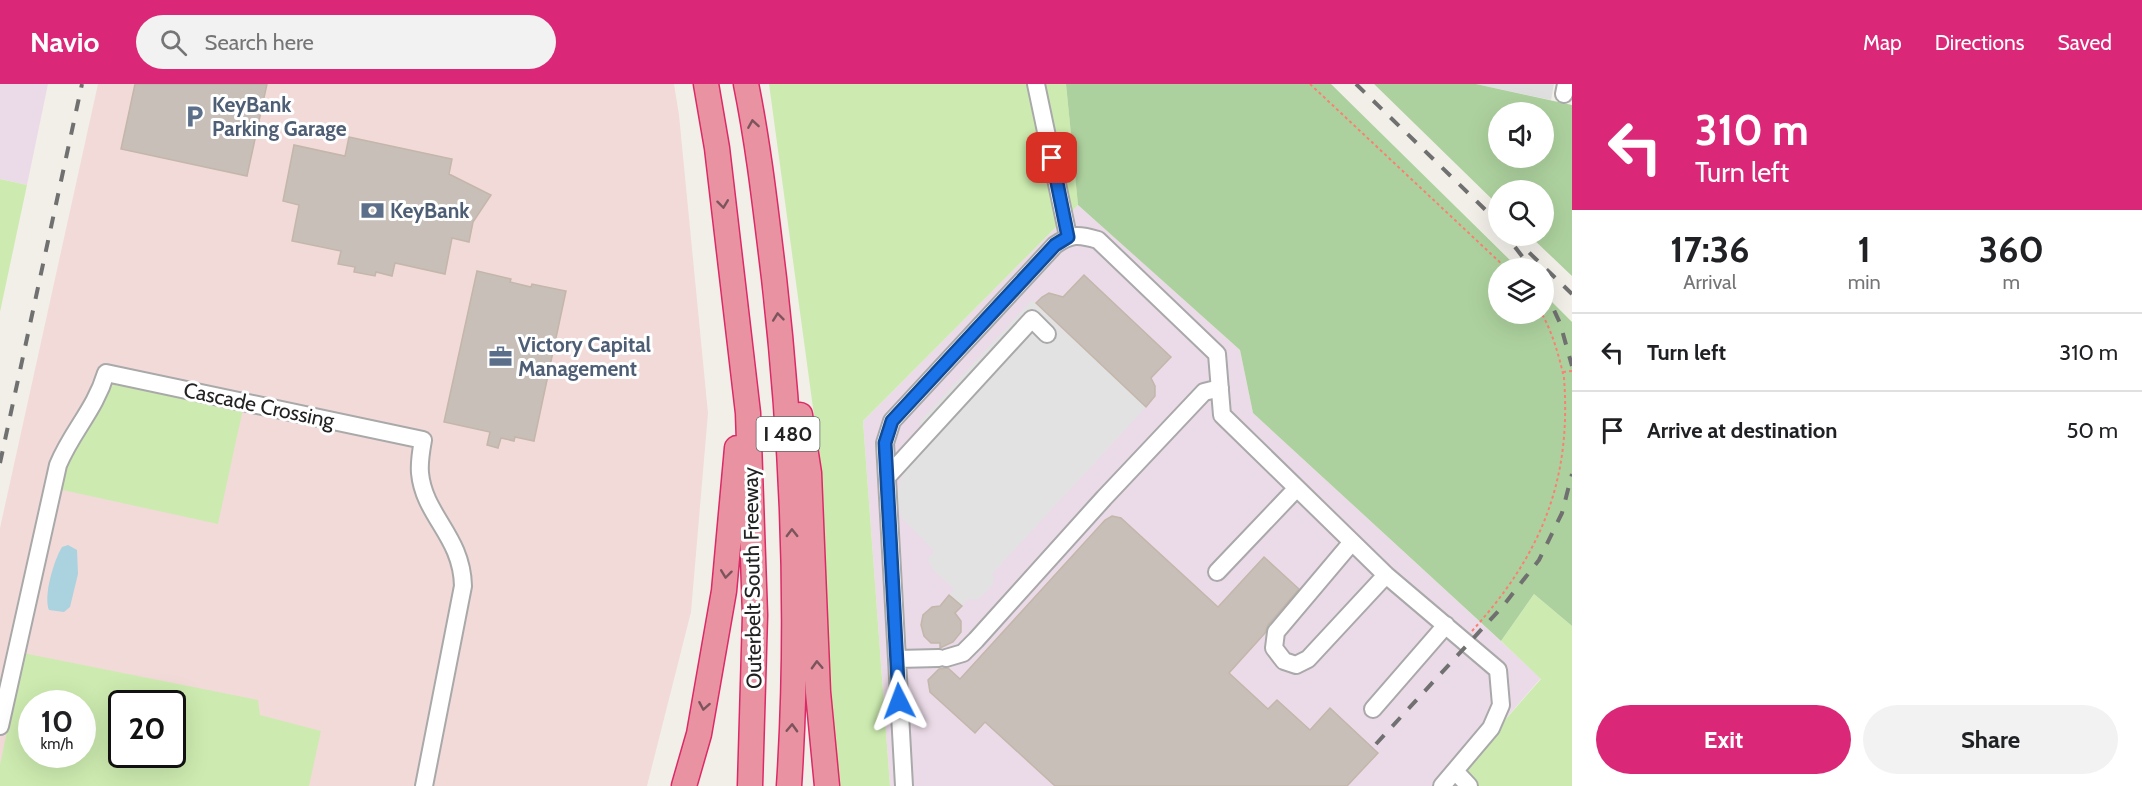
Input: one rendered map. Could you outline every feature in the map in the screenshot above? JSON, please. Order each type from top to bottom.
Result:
[{"type":"highway","name":"Outerbelt South Freeway","points":[[705,84],[717,148],[748,413],[755,615],[750,786]]},
{"type":"highway","name":"Outerbelt South Freeway","points":[[746,84],[766,214],[782,347],[789,438],[794,675],[789,786]]},
{"type":"highway","points":[[782,347],[801,418],[809,473],[819,703],[827,786]]},
{"type":"highway","points":[[684,786],[699,734],[724,591],[737,446],[743,421],[748,413]]},
{"type":"lane","points":[[1036,84],[1068,237]]},
{"type":"lane","points":[[904,786],[885,443],[892,421],[1055,245],[1068,237],[1083,236],[1098,240],[1217,354],[1222,416],[1386,575],[1498,670],[1501,705],[1491,728],[1442,786]]},
{"type":"lane","points":[[887,477],[1032,319],[1047,334]]},
{"type":"lane","name":"Cascade Crossing","points":[[0,726],[58,465],[69,442],[94,406],[106,373],[423,440],[420,473],[423,489],[429,504],[452,539],[460,558],[463,586],[424,786]]},
{"type":"lane","points":[[897,659],[943,658],[963,653],[1204,392],[1220,388]]},
{"type":"lane","points":[[1217,572],[1296,489]]},
{"type":"lane","points":[[1352,542],[1276,632],[1274,648],[1284,661],[1296,665],[1308,659],[1386,575]]},
{"type":"lane","points":[[1373,709],[1446,625]]},
{"type":"lane","points":[[1455,771],[1469,786]]},
{"type":"path","points":[[1310,84],[1495,258]]},
{"type":"path","points":[[1546,324],[1556,346],[1570,410]]},
{"type":"path","points":[[1563,372],[1572,371]]},
{"type":"path","points":[[1464,640],[1507,593],[1535,551]]},
{"type":"shaded area","points":[[0,84],[48,84],[27,185],[0,179]]},
{"type":"shaded area","points":[[98,84],[674,84],[708,413],[691,612],[647,786],[0,786],[0,528]]},
{"type":"shaded area","points":[[1476,84],[1554,84],[1551,100]]},
{"type":"shaded area","points":[[1078,205],[1240,350],[1253,413],[1541,678],[1447,786],[890,786],[863,421]]},
{"type":"shaded area","points":[[1032,300],[1146,407],[992,574],[993,584],[980,598],[968,599],[962,606],[949,595],[954,589],[930,565],[928,558],[934,551],[902,518],[897,498],[901,479],[910,462],[934,436],[919,422]]},
{"type":"green space","points":[[769,84],[1066,84],[1078,205],[863,421],[890,786],[839,786],[831,750],[816,430]]},
{"type":"green space","points":[[1066,84],[1331,84],[1488,238],[1488,246],[1496,246],[1508,258],[1488,258],[1488,324],[1554,324],[1554,304],[1572,322],[1572,626],[1534,594],[1501,641],[1253,413],[1240,350],[1078,205]]},
{"type":"green space","points":[[1374,84],[1476,84],[1572,105],[1572,276],[1540,246],[1554,246],[1554,180],[1488,180],[1488,195]]},
{"type":"green space","points":[[0,179],[27,185],[0,312]]},
{"type":"green space","points":[[122,382],[243,409],[218,524],[58,489],[77,441],[95,416],[109,390],[113,385]]},
{"type":"green space","points":[[1534,594],[1572,626],[1572,786],[1447,786],[1541,679],[1501,641]]},
{"type":"green space","points":[[23,653],[258,700],[260,715],[321,731],[309,786],[0,786],[0,765]]},
{"type":"water","points":[[68,545],[77,550],[78,574],[70,607],[64,612],[49,610],[47,596],[53,569],[62,547]]},
{"type":"building","name":"KeyBank Parking Garage","points":[[135,84],[267,84],[247,176],[121,149]]},
{"type":"building","points":[[349,137],[452,159],[449,174],[491,195],[473,222],[469,242],[452,238],[445,274],[395,263],[392,276],[376,272],[375,276],[354,272],[355,267],[338,264],[341,251],[292,241],[299,205],[283,201],[294,145],[345,156]]},
{"type":"building","points":[[477,271],[511,279],[510,282],[531,287],[532,284],[566,291],[534,441],[515,437],[514,441],[501,438],[498,448],[487,445],[490,432],[444,422]]},
{"type":"building","points":[[1084,275],[1171,357],[1151,378],[1155,386],[1155,396],[1146,407],[1036,303],[1049,293],[1063,297]]},
{"type":"building","points":[[1112,516],[1121,518],[1218,607],[1264,557],[1299,589],[1268,625],[1265,633],[1229,673],[1268,709],[1277,700],[1310,730],[1330,708],[1378,753],[1347,786],[1055,786],[985,722],[975,733],[930,692],[928,680],[939,669],[948,668],[960,679],[1105,520]]},
{"type":"building","points":[[949,595],[962,606],[955,613],[961,621],[961,632],[953,642],[940,648],[940,643],[931,643],[924,636],[921,625],[923,615],[932,607],[940,606]]},
{"type":"railway","points":[[0,463],[82,84]]},
{"type":"railway","points":[[1356,84],[1488,212]]},
{"type":"railway","points":[[1522,246],[1572,294]]},
{"type":"railway","points":[[1515,247],[1523,258]]},
{"type":"railway","points":[[1554,310],[1572,366]]},
{"type":"railway","points":[[1376,744],[1503,606],[1539,560],[1562,513],[1572,474]]},
{"type":"place","name":"KeyBank Parking Garage","points":[[194,116]]},
{"type":"place","name":"KeyBank","points":[[372,210]]},
{"type":"place","name":"Victory Capital Management","points":[[500,356]]},
{"type":"route","points":[[899,701],[885,443],[892,421],[1055,245],[1068,237],[1052,158]]}]
